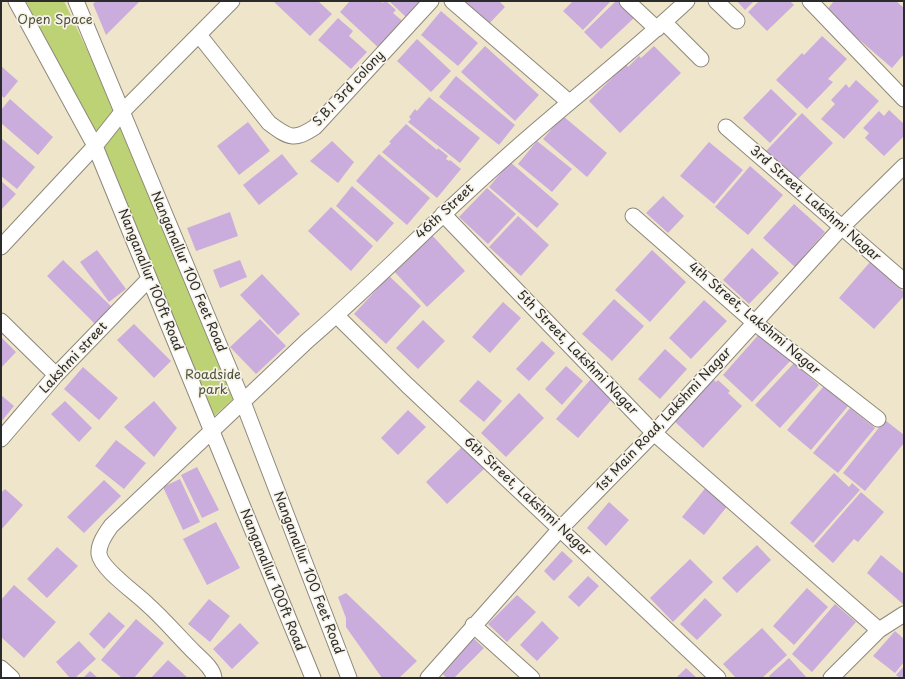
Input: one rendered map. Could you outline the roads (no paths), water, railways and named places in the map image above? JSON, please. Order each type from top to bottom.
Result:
[{"type":"street","name":"Nanganallur 100ft Road","points":[[16,1],[95,146],[313,678]]},
{"type":"street","name":"Nanganallur 100 Feet Road","points":[[76,1],[243,402],[349,678]]},
{"type":"street","points":[[1,246],[95,146],[122,112],[232,1]]},
{"type":"street","name":"S.B.I 3rd colony","points":[[199,35],[269,123],[280,132],[291,136],[302,136],[315,127],[431,1]]},
{"type":"street","points":[[452,1],[569,102]]},
{"type":"street","points":[[627,1],[701,59]]},
{"type":"street","name":"46th Street","points":[[214,678],[214,674],[205,663],[147,604],[107,567],[99,554],[102,540],[110,526],[307,341],[337,316],[442,214],[507,155],[660,26],[687,1]]},
{"type":"street","points":[[716,1],[737,21]]},
{"type":"street","points":[[810,1],[904,99]]},
{"type":"street","name":"3rd Street, Lakshmi Nagar","points":[[726,127],[904,281]]},
{"type":"street","name":"1st Main Road, Lakshmi Nagar","points":[[428,678],[560,529],[654,432],[841,228],[904,166]]},
{"type":"street","name":"5th Street, Lakshmi Nagar","points":[[442,214],[654,432],[879,630]]},
{"type":"street","name":"4th Street, Lakshmi Nagar","points":[[633,216],[755,323],[878,419]]},
{"type":"street","name":"Lakshmi street","points":[[1,439],[56,375],[149,279]]},
{"type":"street","name":"6th Street, Lakshmi Nagar","points":[[337,316],[718,678]]},
{"type":"street","points":[[1,321],[56,375]]},
{"type":"street","points":[[831,678],[879,630],[904,614]]},
{"type":"street","points":[[473,626],[532,678]]},
{"type":"street","points":[[1,668],[12,678]]},
{"type":"park label","name":"Open Space","points":[[55,20]]},
{"type":"park label","name":"Roadside park","points":[[213,382]]}]
